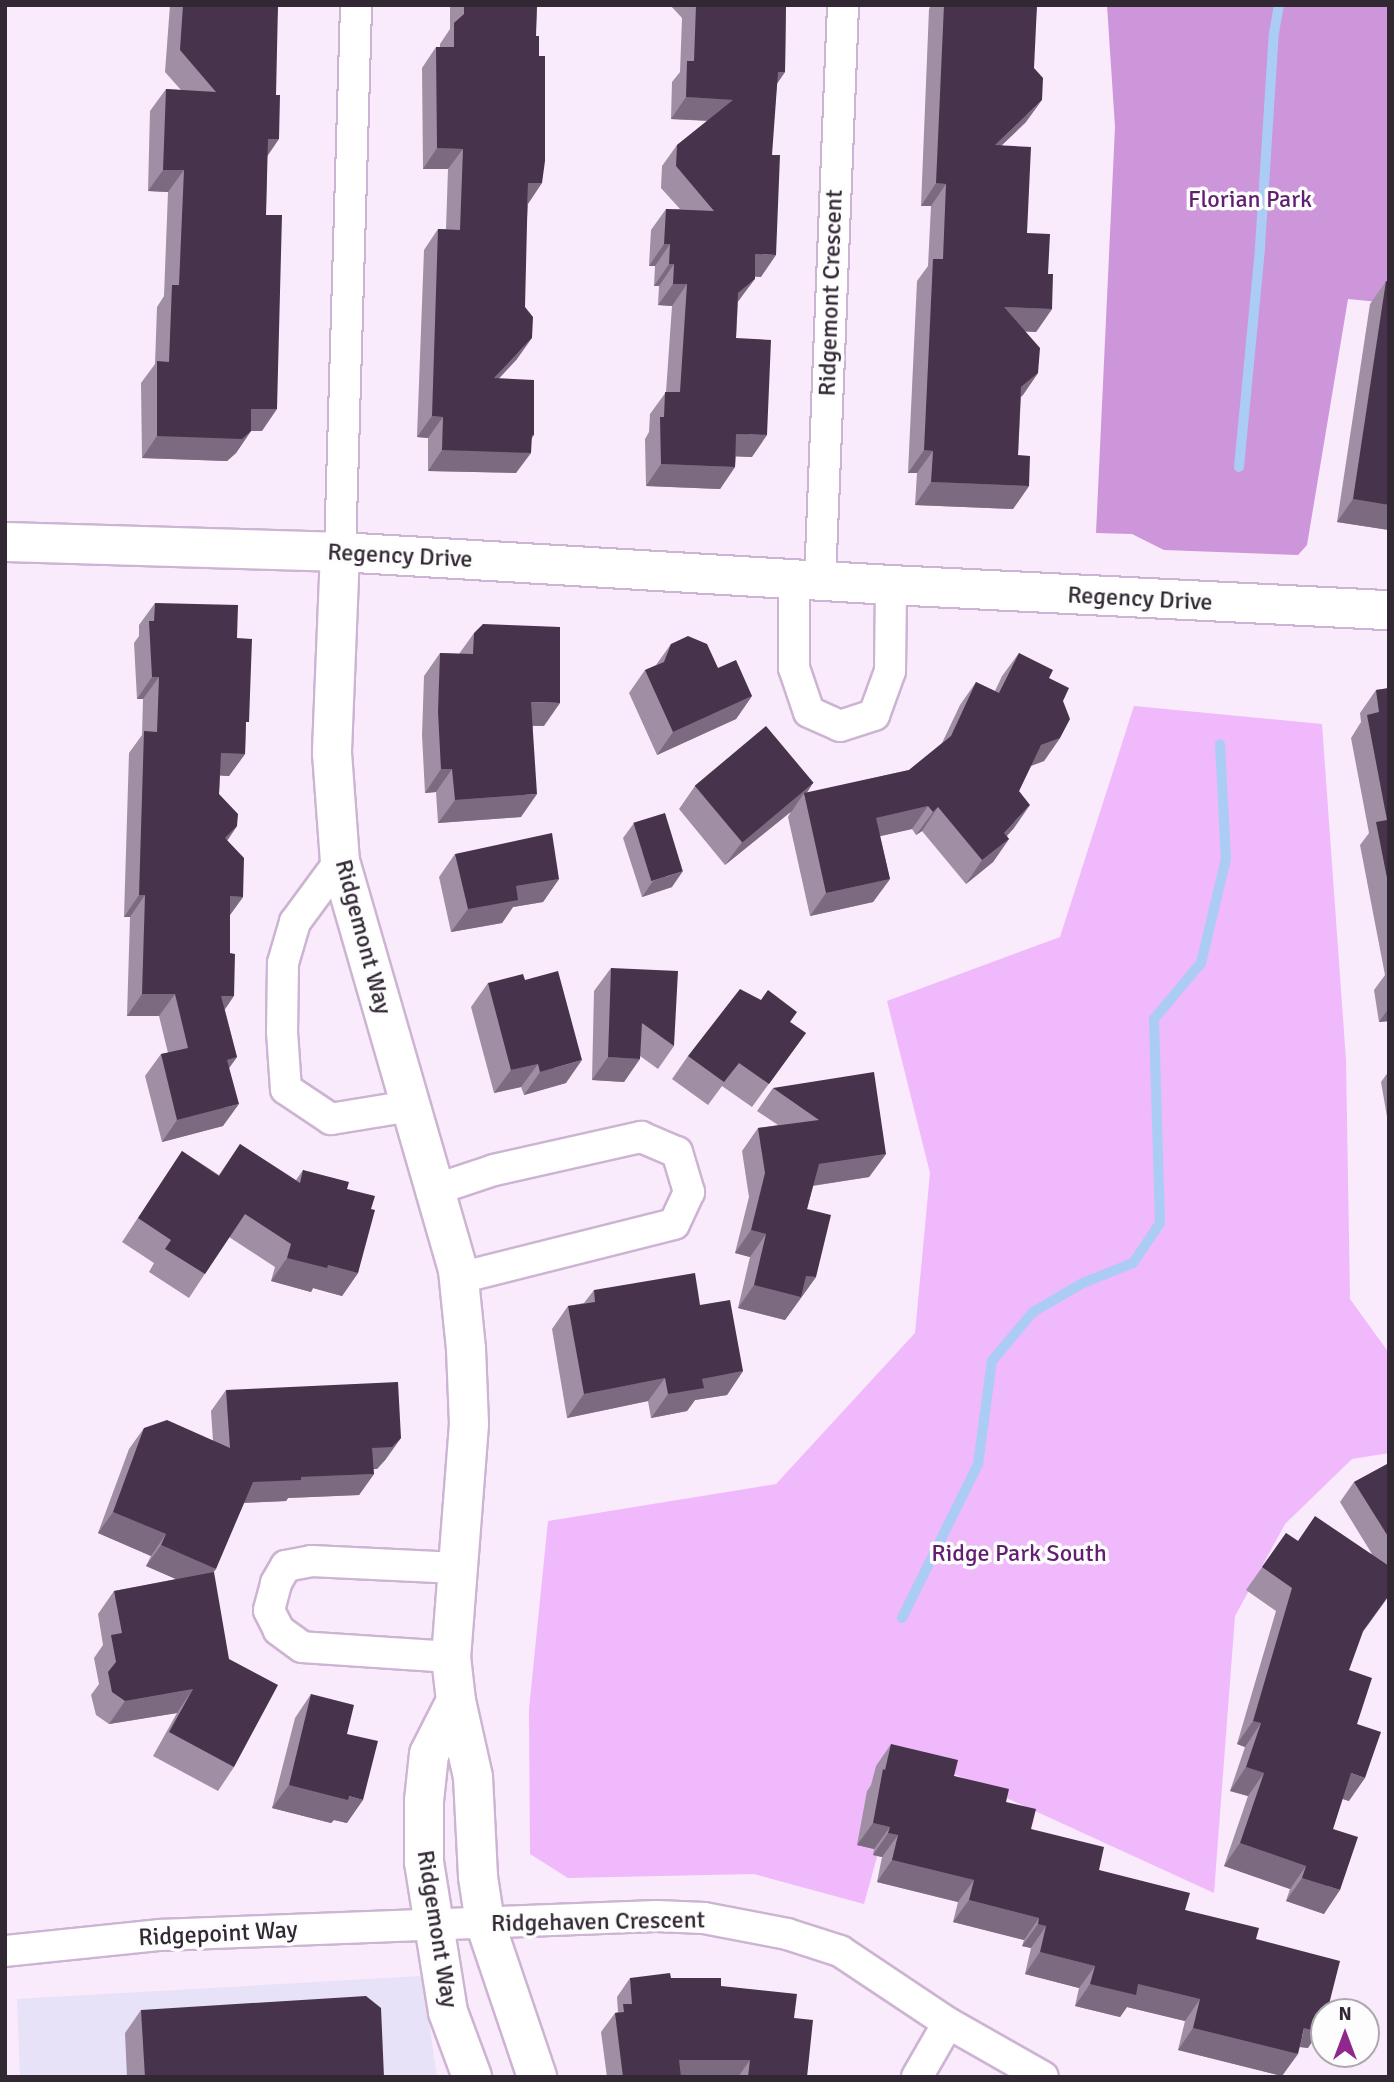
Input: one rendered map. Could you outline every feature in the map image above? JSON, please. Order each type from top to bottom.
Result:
[{"type":"street","points":[[340,552],[356,5]]},
{"type":"street","name":"Ridgemont Crescent","points":[[807,580],[843,5]]},
{"type":"street","name":"Regency Drive","points":[[5,542],[340,552],[891,585],[1389,610]]},
{"type":"street","name":"Ridgemont Way","points":[[340,552],[332,753],[340,861],[458,1278],[466,1349],[469,1423],[451,1657],[456,1701],[472,1777],[478,1877],[485,1923],[537,2077]]},
{"type":"street","points":[[807,580],[794,668],[809,712],[840,726],[874,715],[890,671],[891,585]]},
{"type":"street","points":[[340,861],[295,922],[283,962],[282,1032],[286,1089],[331,1119],[410,1106]]},
{"type":"street","points":[[435,1190],[494,1170],[641,1137],[677,1152],[689,1192],[674,1224],[458,1278]]},
{"type":"street","points":[[451,1657],[302,1647],[279,1630],[269,1610],[276,1583],[286,1566],[311,1561],[458,1568]]},
{"type":"street","name":"Ridgemont Way","points":[[456,1701],[429,1754],[424,1801],[424,1862],[432,1926],[449,2012],[472,2077]]},
{"type":"street","name":"Ridgehaven Crescent","points":[[432,1926],[657,1916],[746,1924],[840,1951],[948,2022],[1043,2077]]},
{"type":"street","name":"Ridgepoint Way","points":[[5,1951],[160,1935],[432,1926]]},
{"type":"street","points":[[917,2077],[948,2022]]},
{"type":"shaded area","points":[[422,1976],[437,2077],[20,2077],[17,1999]]},
{"type":"green space","name":"Florian Park","points":[[1107,5],[1389,5],[1389,303],[1348,299],[1307,545],[1298,555],[1164,550],[1132,534],[1096,533],[1115,127]]},
{"type":"green space","name":"Ridge Park South","points":[[1134,706],[1322,724],[1346,1060],[1350,1299],[1389,1353],[1389,1453],[1352,1459],[1285,1524],[1235,1616],[1214,1893],[906,1752],[864,1904],[754,1874],[568,1878],[530,1854],[529,1709],[548,1521],[776,1484],[915,1333],[930,1173],[887,1001],[1060,937]]},
{"type":"building","points":[[183,5],[278,5],[276,95],[280,95],[279,139],[268,139],[266,215],[282,215],[277,409],[251,409],[251,431],[242,439],[157,436],[157,361],[169,362],[172,285],[179,285],[184,170],[163,170],[166,89],[216,92],[180,50]]},
{"type":"building","points":[[464,5],[537,5],[536,36],[539,36],[539,56],[545,56],[545,161],[542,183],[528,183],[525,307],[533,317],[532,338],[494,378],[534,380],[534,435],[531,453],[442,450],[443,417],[432,416],[438,229],[460,230],[463,149],[437,148],[436,47],[454,47],[454,23],[464,14]]},
{"type":"building","points":[[696,5],[786,5],[785,72],[778,72],[772,155],[780,155],[776,255],[755,254],[755,279],[738,293],[736,338],[771,340],[767,435],[736,434],[735,467],[661,464],[660,417],[664,417],[665,392],[680,392],[687,284],[673,284],[674,264],[669,264],[670,244],[664,244],[666,209],[714,211],[676,166],[677,145],[733,100],[686,97],[687,61],[694,61]]},
{"type":"building","points":[[944,5],[1037,5],[1034,68],[1043,78],[1042,100],[995,145],[1031,147],[1027,233],[1050,234],[1048,274],[1053,274],[1052,309],[1004,307],[1040,348],[1038,373],[1021,387],[1018,455],[1030,456],[1029,486],[931,482],[933,451],[924,450],[933,259],[943,259],[946,184],[936,183]]},
{"type":"building","points":[[1386,281],[1389,282],[1389,505],[1353,499]]},
{"type":"building","points":[[155,603],[238,605],[237,638],[252,639],[245,754],[221,753],[219,794],[238,814],[237,826],[225,838],[244,858],[243,897],[230,896],[230,953],[235,954],[234,996],[221,996],[237,1057],[227,1060],[239,1104],[177,1120],[161,1054],[188,1048],[175,994],[142,994],[145,895],[139,895],[144,731],[157,732],[159,677],[152,677],[149,621],[154,621]]},
{"type":"building","points":[[483,624],[560,627],[560,703],[531,702],[537,794],[455,800],[452,769],[441,769],[438,712],[440,653],[473,654],[474,633]]},
{"type":"building","points":[[688,636],[707,644],[718,668],[736,660],[752,696],[673,732],[645,670],[664,662],[671,644]]},
{"type":"building","points":[[1019,653],[1053,670],[1049,678],[1069,688],[1063,701],[1070,719],[1060,738],[1041,745],[1019,791],[1030,805],[1004,833],[1009,839],[982,860],[938,807],[933,812],[928,806],[876,818],[890,879],[826,893],[804,793],[909,770],[951,736],[976,682],[999,693]]},
{"type":"building","points":[[1389,688],[1389,888],[1376,822],[1387,820],[1367,715],[1379,712],[1376,690]]},
{"type":"building","points":[[766,726],[814,783],[742,842],[695,786]]},
{"type":"building","points":[[665,813],[683,871],[651,881],[633,823]]},
{"type":"building","points":[[552,833],[559,879],[516,886],[518,900],[468,909],[455,854]]},
{"type":"building","points":[[611,968],[678,971],[674,1046],[642,1023],[640,1059],[608,1057]]},
{"type":"building","points":[[558,971],[582,1060],[540,1072],[538,1064],[511,1070],[488,983],[523,974],[525,980]]},
{"type":"building","points":[[740,989],[761,1000],[768,990],[797,1012],[790,1022],[806,1033],[769,1084],[739,1063],[724,1082],[688,1056]]},
{"type":"building","points":[[874,1072],[886,1154],[819,1164],[807,1209],[831,1215],[816,1277],[806,1276],[801,1297],[754,1285],[766,1234],[751,1230],[765,1173],[758,1128],[819,1120],[773,1088]]},
{"type":"building","points":[[240,1144],[300,1183],[303,1170],[349,1182],[347,1189],[375,1196],[371,1209],[375,1210],[358,1273],[287,1258],[291,1244],[245,1214],[205,1274],[165,1249],[171,1240],[138,1218],[182,1151],[219,1176]]},
{"type":"building","points":[[695,1273],[700,1305],[730,1300],[743,1371],[702,1379],[704,1388],[668,1394],[665,1378],[584,1394],[568,1306],[595,1302],[594,1290]]},
{"type":"building","points":[[398,1382],[401,1438],[392,1447],[372,1448],[374,1474],[253,1482],[216,1569],[161,1545],[166,1534],[113,1512],[144,1428],[167,1420],[230,1448],[226,1390]]},
{"type":"building","points":[[1389,1463],[1389,1538],[1354,1482]]},
{"type":"building","points":[[1315,1516],[1389,1566],[1389,1595],[1363,1631],[1349,1670],[1372,1678],[1357,1724],[1381,1732],[1365,1778],[1351,1773],[1333,1829],[1358,1837],[1340,1890],[1302,1878],[1306,1866],[1240,1843],[1264,1773],[1246,1767],[1261,1723],[1253,1721],[1292,1588],[1262,1567],[1286,1533],[1298,1541]]},
{"type":"building","points":[[214,1572],[229,1659],[278,1685],[234,1767],[169,1732],[193,1689],[125,1701],[112,1692],[108,1672],[116,1662],[111,1635],[122,1633],[114,1591]]},
{"type":"building","points":[[311,1694],[354,1705],[347,1734],[378,1741],[363,1800],[349,1796],[348,1800],[289,1785]]},
{"type":"building","points":[[891,1744],[958,1760],[954,1776],[1009,1789],[1006,1802],[1036,1809],[1031,1829],[1104,1847],[1099,1870],[1190,1893],[1185,1910],[1259,1928],[1256,1939],[1340,1961],[1331,1998],[1310,1998],[1310,2030],[1304,2028],[1298,2054],[1193,2028],[1200,1999],[1138,1984],[1136,1995],[1090,1984],[1095,1966],[1040,1952],[1046,1926],[1038,1924],[1039,1918],[969,1900],[974,1880],[892,1860],[898,1835],[888,1833],[890,1827],[873,1823],[883,1769],[885,1770]]},
{"type":"building","points":[[670,1973],[671,1978],[721,1978],[721,1986],[797,1994],[794,2018],[813,2020],[807,2077],[748,2077],[750,2060],[679,2060],[681,2077],[623,2077],[615,2013],[624,2012],[623,2004],[632,2004],[630,1978]]},
{"type":"building","points":[[366,1996],[381,2008],[384,2077],[145,2077],[141,2010]]},
{"type":"waterway","points":[[1239,467],[1260,247],[1274,33],[1279,5]]},
{"type":"waterway","points":[[902,1618],[978,1464],[992,1361],[1033,1312],[1083,1283],[1133,1263],[1160,1223],[1154,1019],[1201,963],[1226,859],[1220,744]]}]
